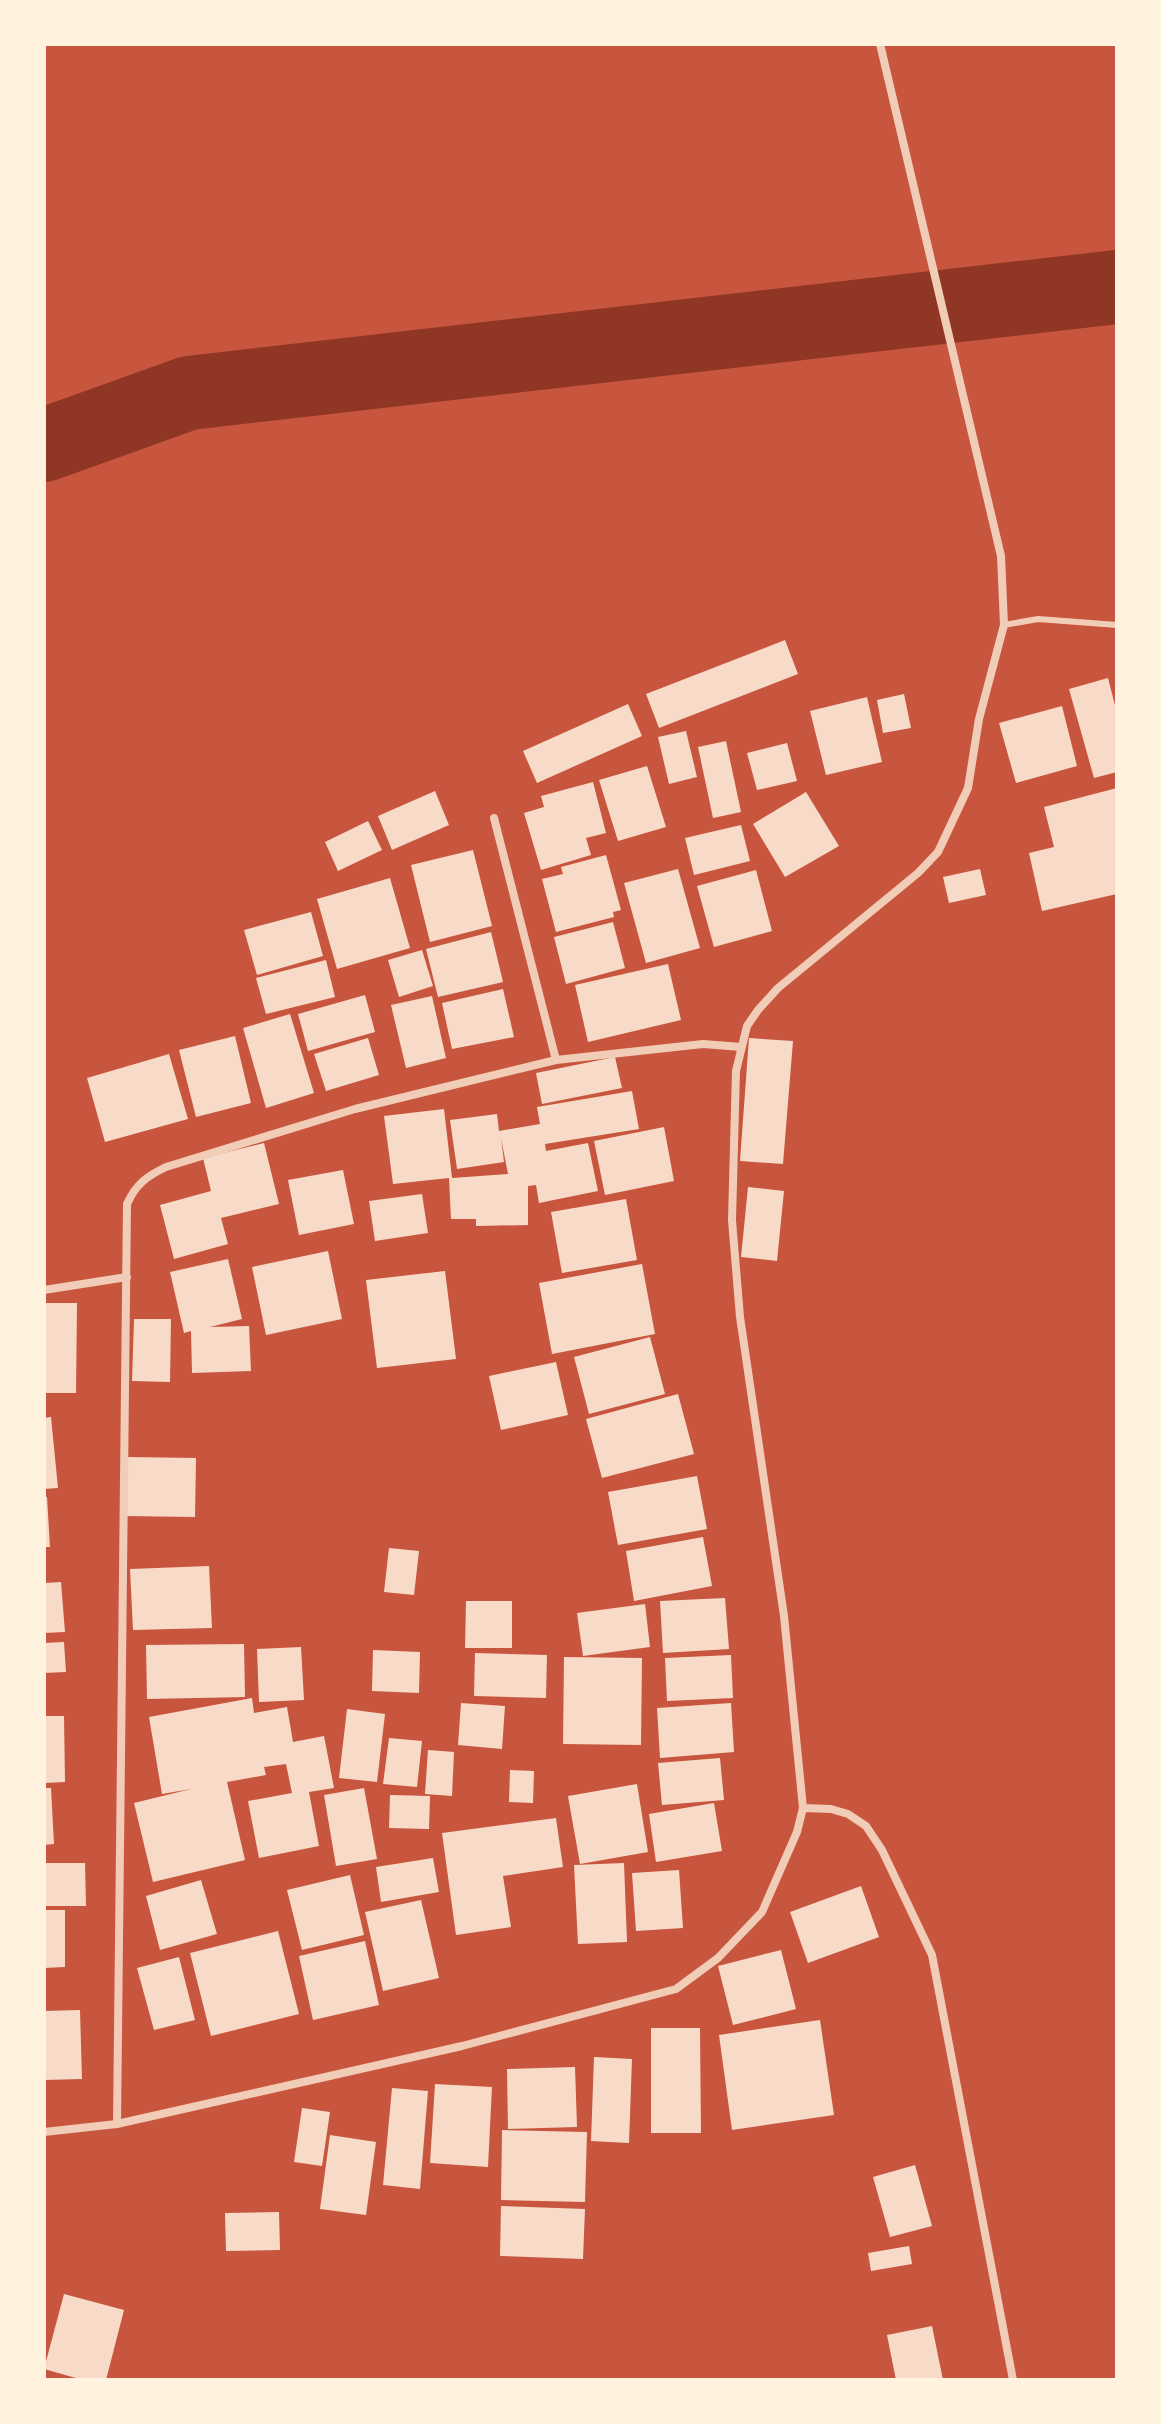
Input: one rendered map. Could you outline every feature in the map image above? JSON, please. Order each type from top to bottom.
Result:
[{"type":"street","points":[[44,2132],[117,2124],[462,2046],[676,1989],[718,1958],[762,1912],[797,1832],[803,1808],[784,1616],[739,1303],[732,1220],[736,1071],[747,1026],[778,988],[918,873],[938,852],[968,788],[979,719],[1004,625],[1001,556],[880,44]]},
{"type":"street","points":[[494,818],[556,1060]]},
{"type":"street","points":[[117,2124],[127,1204],[133,1191],[166,1167],[355,1109],[556,1060],[703,1044],[741,1047]]},
{"type":"street","points":[[44,1290],[127,1277]]},
{"type":"street","points":[[803,1808],[839,1812],[866,1826],[882,1850],[932,1955],[1013,2380]]},
{"type":"lane","points":[[1004,625],[1038,619],[1117,625]]},
{"type":"building","points":[[785,640],[798,674],[659,728],[646,694]]},
{"type":"building","points":[[1108,678],[1117,713],[1117,772],[1094,778],[1069,689]]},
{"type":"building","points":[[904,694],[911,728],[883,733],[877,700]]},
{"type":"building","points":[[867,697],[882,762],[826,775],[810,711]]},
{"type":"building","points":[[628,704],[642,736],[537,783],[523,751]]},
{"type":"building","points":[[1062,706],[1077,766],[1016,783],[999,723]]},
{"type":"building","points":[[686,731],[697,777],[669,784],[658,737]]},
{"type":"building","points":[[726,741],[741,812],[713,818],[698,747]]},
{"type":"building","points":[[787,743],[797,781],[757,790],[747,753]]},
{"type":"building","points":[[647,766],[666,827],[618,841],[599,780]]},
{"type":"building","points":[[593,782],[606,833],[586,838],[591,855],[541,870],[524,813],[544,807],[541,796]]},
{"type":"building","points":[[1117,788],[1117,894],[1042,911],[1029,853],[1054,847],[1044,807]]},
{"type":"building","points":[[435,791],[449,825],[392,850],[378,816]]},
{"type":"building","points":[[806,792],[839,846],[785,877],[753,824]]},
{"type":"building","points":[[368,821],[382,850],[338,871],[325,842]]},
{"type":"building","points":[[741,825],[750,861],[694,875],[685,838]]},
{"type":"building","points":[[473,850],[492,926],[430,942],[411,865]]},
{"type":"building","points":[[606,855],[621,910],[613,912],[614,917],[556,932],[542,879],[563,874],[561,867]]},
{"type":"building","points":[[678,869],[700,948],[646,963],[624,883]]},
{"type":"building","points":[[980,869],[986,895],[949,903],[943,877]]},
{"type":"building","points":[[756,870],[772,931],[714,947],[697,886]]},
{"type":"building","points":[[390,878],[410,948],[337,969],[317,899]]},
{"type":"building","points":[[311,912],[323,956],[257,975],[244,930]]},
{"type":"building","points":[[613,922],[625,968],[566,984],[554,937]]},
{"type":"building","points":[[491,932],[503,982],[438,997],[426,949]]},
{"type":"building","points":[[422,950],[433,986],[399,997],[388,960]]},
{"type":"building","points":[[326,960],[335,997],[266,1014],[256,978]]},
{"type":"building","points":[[668,964],[681,1020],[588,1042],[575,985]]},
{"type":"building","points":[[503,989],[514,1037],[452,1049],[442,1003]]},
{"type":"building","points":[[365,995],[375,1032],[308,1051],[298,1014]]},
{"type":"building","points":[[432,996],[446,1058],[406,1068],[391,1005]]},
{"type":"building","points":[[290,1014],[314,1093],[266,1108],[243,1028]]},
{"type":"building","points":[[235,1036],[251,1103],[196,1117],[179,1050]]},
{"type":"building","points":[[368,1038],[379,1075],[326,1091],[314,1054]]},
{"type":"building","points":[[749,1038],[793,1041],[783,1164],[740,1161]]},
{"type":"building","points":[[169,1054],[188,1119],[105,1142],[87,1078]]},
{"type":"building","points":[[615,1057],[622,1088],[542,1104],[536,1073]]},
{"type":"building","points":[[632,1091],[639,1129],[545,1144],[546,1151],[588,1143],[598,1191],[539,1203],[536,1185],[528,1186],[528,1225],[476,1226],[476,1219],[451,1219],[449,1178],[393,1184],[384,1116],[444,1109],[452,1178],[508,1174],[501,1138],[504,1162],[457,1169],[450,1120],[497,1114],[499,1131],[540,1124],[537,1107]]},
{"type":"building","points":[[664,1127],[674,1181],[605,1195],[594,1141]]},
{"type":"building","points":[[264,1143],[279,1204],[221,1218],[228,1244],[174,1259],[160,1205],[211,1191],[203,1158]]},
{"type":"building","points":[[343,1170],[354,1224],[299,1235],[288,1180]]},
{"type":"building","points":[[748,1187],[784,1191],[777,1261],[741,1257]]},
{"type":"building","points":[[422,1194],[428,1233],[375,1241],[369,1201]]},
{"type":"building","points":[[626,1199],[637,1260],[562,1273],[551,1212]]},
{"type":"building","points":[[328,1251],[342,1319],[266,1335],[252,1267]]},
{"type":"building","points":[[228,1259],[242,1319],[210,1327],[249,1326],[251,1371],[192,1373],[191,1331],[184,1333],[170,1272]]},
{"type":"building","points":[[642,1264],[655,1334],[552,1354],[539,1283]]},
{"type":"building","points":[[445,1271],[456,1359],[377,1368],[366,1280]]},
{"type":"building","points":[[44,1303],[77,1303],[76,1393],[44,1393]]},
{"type":"building","points":[[134,1319],[171,1319],[170,1382],[132,1381]]},
{"type":"building","points":[[650,1337],[665,1394],[589,1414],[574,1357]]},
{"type":"building","points":[[556,1362],[568,1415],[501,1430],[489,1376]]},
{"type":"building","points":[[678,1394],[694,1454],[602,1478],[586,1419]]},
{"type":"building","points":[[51,1417],[58,1488],[44,1489],[44,1418]]},
{"type":"building","points":[[126,1457],[196,1458],[195,1517],[124,1516]]},
{"type":"building","points":[[697,1476],[707,1529],[618,1545],[608,1492]]},
{"type":"building","points":[[44,1497],[47,1497],[50,1547],[44,1547]]},
{"type":"building","points":[[703,1537],[712,1586],[634,1601],[626,1551]]},
{"type":"building","points":[[389,1548],[419,1551],[414,1595],[384,1592]]},
{"type":"building","points":[[209,1566],[212,1628],[133,1630],[130,1569]]},
{"type":"building","points":[[61,1582],[65,1632],[44,1633],[44,1583]]},
{"type":"building","points":[[725,1598],[729,1649],[663,1653],[660,1601]]},
{"type":"building","points":[[466,1601],[512,1601],[512,1648],[465,1648]]},
{"type":"building","points":[[645,1604],[650,1647],[583,1656],[577,1613]]},
{"type":"building","points":[[64,1642],[66,1672],[44,1673],[44,1643]]},
{"type":"building","points":[[244,1644],[245,1697],[147,1699],[146,1645]]},
{"type":"building","points":[[301,1647],[304,1700],[259,1702],[257,1649]]},
{"type":"building","points":[[373,1650],[420,1652],[419,1693],[372,1691]]},
{"type":"building","points":[[475,1653],[547,1655],[546,1698],[474,1696]]},
{"type":"building","points":[[731,1655],[733,1698],[667,1701],[665,1658]]},
{"type":"building","points":[[564,1657],[642,1658],[641,1745],[563,1744]]},
{"type":"building","points":[[252,1698],[254,1713],[287,1707],[293,1742],[324,1736],[334,1788],[309,1792],[319,1846],[259,1858],[248,1801],[292,1793],[286,1764],[264,1767],[266,1775],[227,1782],[245,1860],[153,1882],[134,1803],[191,1789],[162,1794],[149,1717]]},
{"type":"building","points":[[461,1703],[505,1706],[502,1749],[458,1745]]},
{"type":"building","points":[[731,1703],[734,1752],[660,1758],[657,1708]]},
{"type":"building","points":[[347,1709],[385,1714],[377,1782],[339,1778]]},
{"type":"building","points":[[44,1716],[64,1716],[65,1782],[44,1783]]},
{"type":"building","points":[[389,1738],[422,1741],[417,1787],[383,1784]]},
{"type":"building","points":[[428,1750],[454,1752],[452,1796],[425,1794]]},
{"type":"building","points":[[720,1758],[724,1800],[662,1805],[658,1763]]},
{"type":"building","points":[[510,1770],[534,1771],[533,1803],[509,1802]]},
{"type":"building","points":[[637,1784],[648,1852],[580,1864],[568,1796]]},
{"type":"building","points":[[44,1788],[51,1788],[54,1844],[44,1845]]},
{"type":"building","points":[[364,1788],[377,1859],[336,1866],[324,1795]]},
{"type":"building","points":[[390,1795],[430,1796],[429,1829],[389,1828]]},
{"type":"building","points":[[714,1803],[722,1851],[656,1862],[649,1814]]},
{"type":"building","points":[[556,1818],[563,1867],[503,1876],[511,1927],[456,1935],[442,1833]]},
{"type":"building","points":[[433,1858],[439,1892],[381,1902],[376,1867]]},
{"type":"building","points":[[44,1863],[85,1863],[86,1906],[44,1906]]},
{"type":"building","points":[[624,1863],[627,1942],[578,1944],[574,1865]]},
{"type":"building","points":[[679,1870],[683,1928],[636,1931],[632,1873]]},
{"type":"building","points":[[350,1875],[364,1935],[302,1950],[287,1890]]},
{"type":"building","points":[[201,1880],[217,1934],[160,1950],[146,1896]]},
{"type":"building","points":[[861,1886],[879,1937],[808,1963],[790,1912]]},
{"type":"building","points":[[421,1900],[439,1978],[383,1991],[365,1912]]},
{"type":"building","points":[[44,1910],[65,1910],[65,1967],[44,1968]]},
{"type":"building","points":[[278,1931],[299,2014],[211,2036],[190,1953]]},
{"type":"building","points":[[365,1941],[379,2005],[313,2020],[299,1956]]},
{"type":"building","points":[[781,1950],[796,2009],[733,2025],[718,1966]]},
{"type":"building","points":[[179,1957],[195,2020],[154,2030],[137,1968]]},
{"type":"building","points":[[80,2010],[82,2079],[44,2080],[44,2011]]},
{"type":"building","points":[[820,2020],[834,2115],[732,2130],[719,2035]]},
{"type":"building","points":[[651,2028],[700,2028],[701,2133],[651,2133]]},
{"type":"building","points":[[594,2057],[632,2059],[629,2143],[591,2141]]},
{"type":"building","points":[[575,2067],[577,2127],[508,2129],[507,2069]]},
{"type":"building","points":[[435,2084],[492,2087],[488,2167],[430,2163]]},
{"type":"building","points":[[392,2088],[428,2091],[420,2189],[383,2185]]},
{"type":"building","points":[[302,2108],[330,2112],[322,2166],[294,2162]]},
{"type":"building","points":[[502,2130],[587,2132],[585,2202],[501,2200]]},
{"type":"building","points":[[330,2135],[376,2142],[366,2215],[320,2209]]},
{"type":"building","points":[[915,2165],[932,2226],[890,2237],[873,2177]]},
{"type":"building","points":[[501,2206],[585,2209],[583,2259],[500,2256]]},
{"type":"building","points":[[279,2212],[280,2250],[226,2251],[225,2213]]},
{"type":"building","points":[[909,2246],[912,2264],[871,2271],[868,2253]]},
{"type":"building","points":[[64,2294],[124,2310],[106,2380],[83,2380],[44,2369]]},
{"type":"building","points":[[932,2326],[943,2380],[896,2380],[887,2335]]},
{"type":"waterway","points":[[44,445],[189,393],[1117,287]]}]
